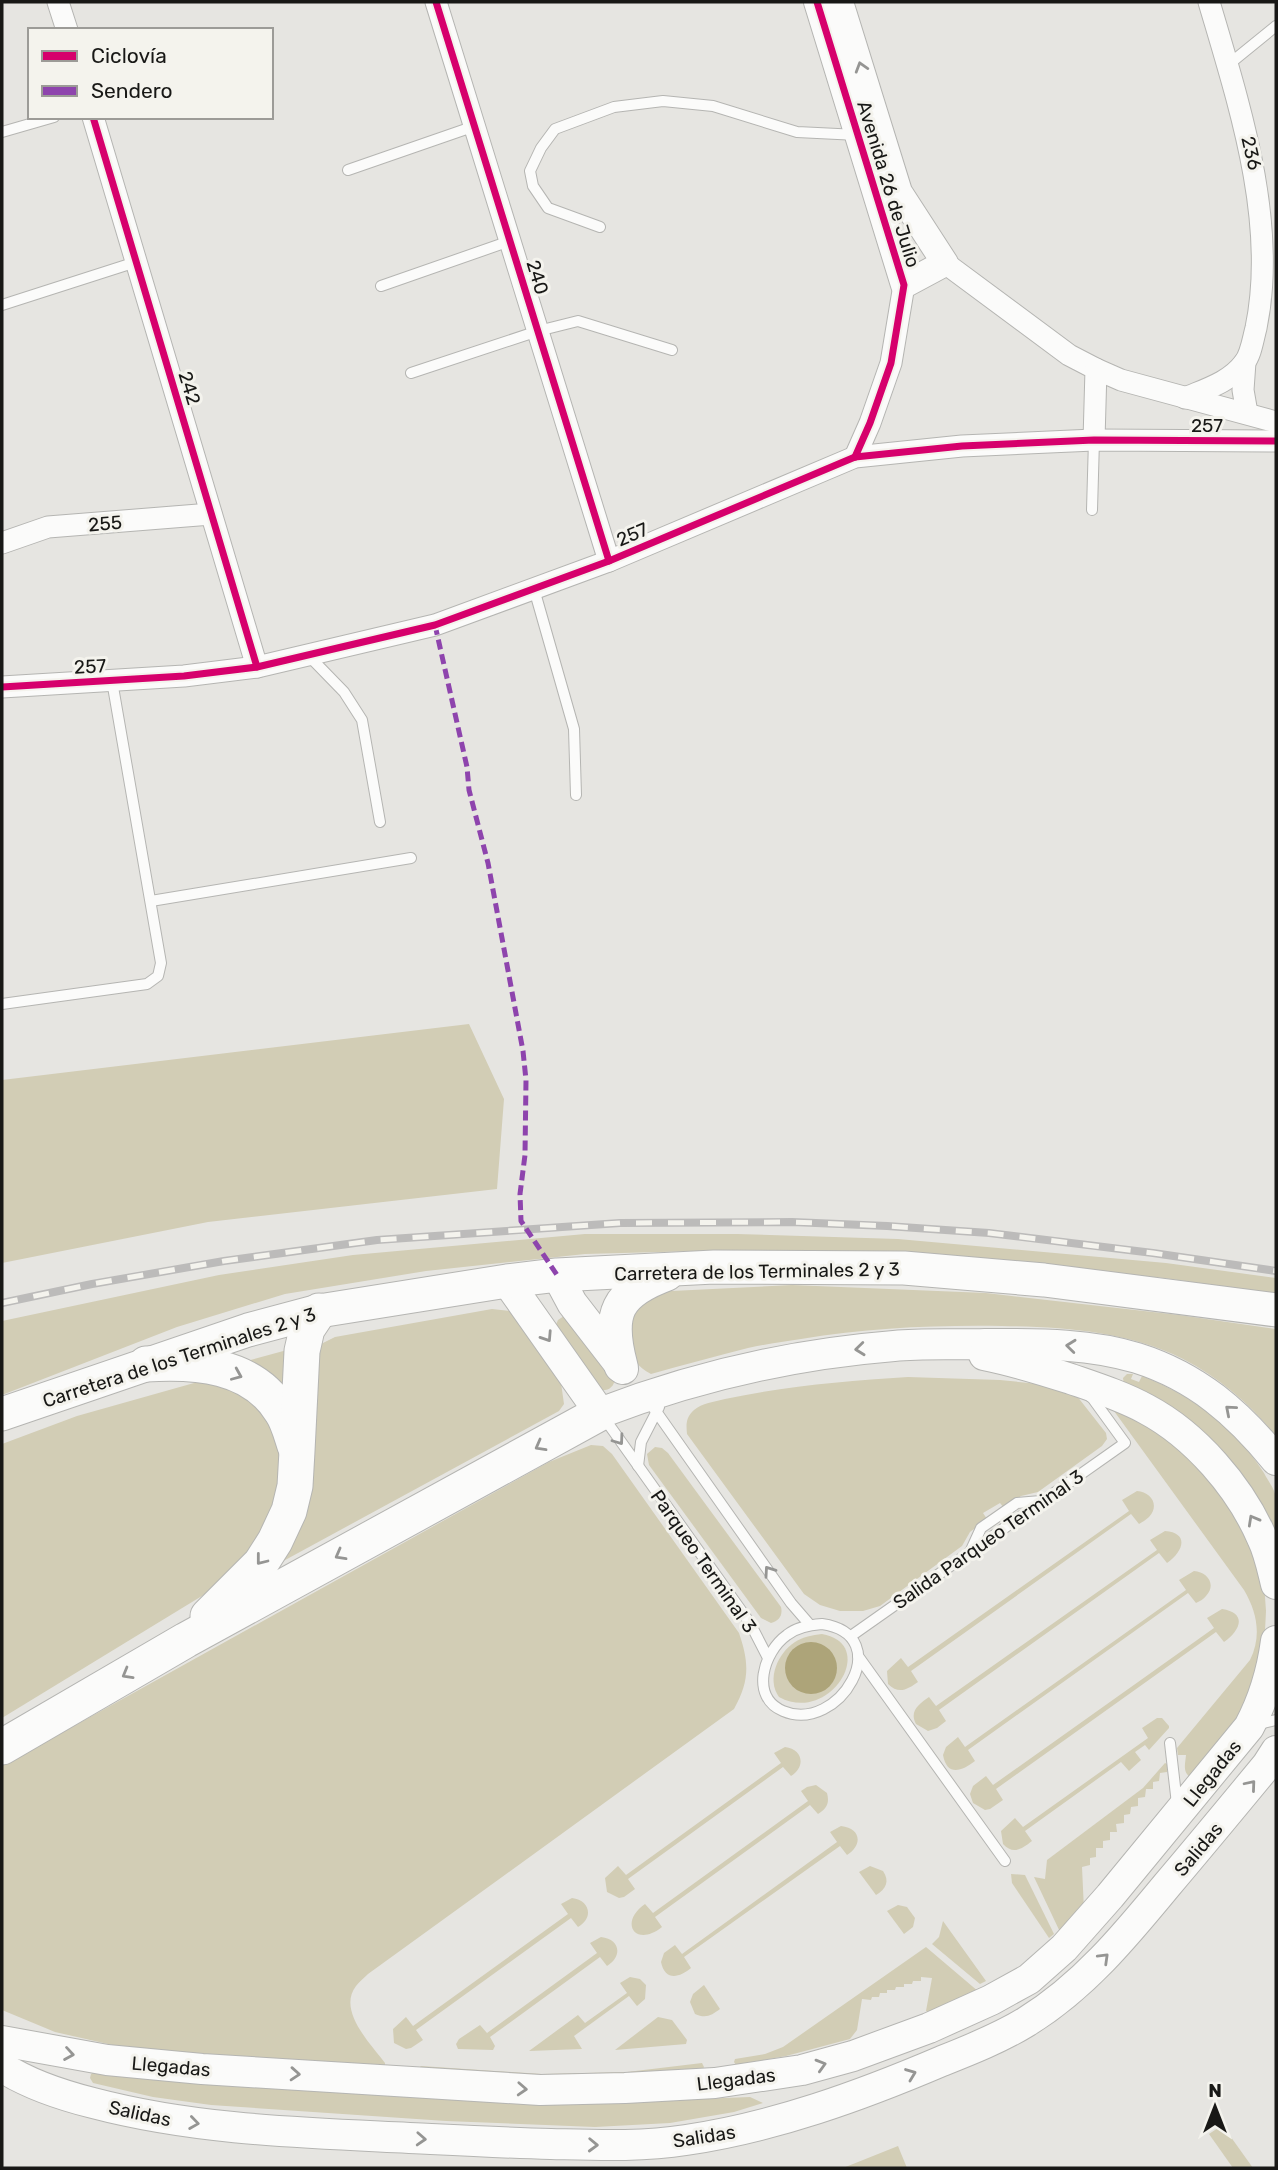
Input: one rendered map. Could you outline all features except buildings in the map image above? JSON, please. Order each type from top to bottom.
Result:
[{"type":"highway","points":[[186,1640],[261,1563],[289,1511],[295,1486],[298,1451],[302,1351],[307,1329],[319,1311]]},
{"type":"highway","points":[[146,1364],[198,1364],[247,1378],[262,1388],[283,1414],[298,1451]]},
{"type":"highway","points":[[2,1747],[186,1640],[600,1413]]},
{"type":"main road","name":"Carretera de los Terminales 2 y 3","points":[[2,1414],[248,1330],[319,1311],[556,1275],[680,1269],[904,1268],[1057,1282],[1276,1310]]},
{"type":"main road","points":[[621,1366],[615,1336],[618,1309],[625,1298],[642,1283],[680,1269]]},
{"type":"main road","points":[[556,1275],[572,1303],[621,1366],[657,1399]]},
{"type":"main road","points":[[507,1281],[600,1413],[657,1399],[775,1362],[853,1350],[928,1345],[1067,1345],[1106,1350],[1138,1358],[1188,1380],[1235,1413],[1276,1460]]},
{"type":"main road","points":[[928,1345],[1000,1358],[1065,1377],[1113,1393],[1148,1410],[1177,1430],[1231,1483],[1264,1540],[1276,1584]]},
{"type":"main road","name":"Llegadas","points":[[2,2041],[107,2060],[202,2069],[540,2090],[715,2083],[803,2070],[853,2056],[929,2028],[991,2000],[1029,1979],[1065,1948],[1178,1813],[1266,1715],[1276,1641]]},
{"type":"main road","name":"Salidas","points":[[2,2067],[18,2078],[61,2095],[127,2112],[198,2124],[476,2141],[620,2146],[681,2141],[738,2131],[859,2093],[988,2042],[1025,2023],[1069,1992],[1115,1947],[1276,1751]]},
{"type":"street","points":[[58,2],[66,28]]},
{"type":"street","name":"240","points":[[436,2],[610,561]]},
{"type":"street","name":"Avenida 26 de Julio","points":[[817,2],[904,285],[891,363],[855,457]]},
{"type":"street","name":"Avenida 26 de Julio","points":[[841,2],[899,192],[946,263],[1069,355],[1121,380],[1185,398]]},
{"type":"street","name":"236","points":[[1209,2],[1251,147],[1264,208],[1266,257],[1260,313],[1245,362],[1243,390],[1247,413]]},
{"type":"street","name":"242","points":[[94,119],[257,667]]},
{"type":"street","name":"Avenida 26 de Julio","points":[[904,285],[946,263]]},
{"type":"street","points":[[1185,398],[1226,380],[1245,362]]},
{"type":"street","points":[[1094,440],[1096,369]]},
{"type":"street","name":"257","points":[[1185,398],[1276,422]]},
{"type":"street","name":"257","points":[[2,687],[184,676],[257,667],[435,625],[610,561],[855,457],[962,446],[1094,440],[1276,441]]},
{"type":"street","name":"255","points":[[2,543],[48,527],[211,514]]},
{"type":"lane","points":[[1228,65],[1276,26]]},
{"type":"lane","points":[[600,227],[548,208],[533,186],[530,171],[541,148],[555,129],[614,107],[663,101],[712,106],[797,132],[858,135]]},
{"type":"lane","points":[[2,132],[47,119]]},
{"type":"lane","points":[[348,170],[475,127]]},
{"type":"lane","points":[[381,286],[510,241]]},
{"type":"lane","points":[[2,305],[136,262]]},
{"type":"lane","points":[[411,373],[538,331],[578,321],[672,351]]},
{"type":"lane","points":[[1092,510],[1094,440]]},
{"type":"lane","points":[[534,589],[574,729],[576,795]]},
{"type":"lane","points":[[308,655],[344,691],[362,720],[380,822]]},
{"type":"lane","points":[[2,1004],[147,984],[158,976],[162,963],[113,681]]},
{"type":"lane","points":[[151,901],[411,858]]},
{"type":"lane","name":"Salida Parqueo Terminal 3","points":[[851,1636],[1125,1443],[1093,1399],[1065,1377]]},
{"type":"lane","points":[[638,1466],[641,1442],[657,1399]]},
{"type":"lane","points":[[657,1399],[791,1602],[810,1625],[836,1626],[851,1636],[858,1655],[1005,1861]]},
{"type":"lane","name":"Parqueo Terminal 3","points":[[600,1413],[750,1623],[768,1658],[779,1641],[810,1625]]},
{"type":"lane","points":[[768,1658],[762,1686],[765,1696],[772,1705],[794,1714],[817,1711],[840,1698],[853,1682],[858,1655]]},
{"type":"lane","points":[[1170,1743],[1178,1813]]},
{"type":"shaded area","points":[[469,1024],[504,1099],[497,1189],[208,1222],[2,1263],[2,1080]]},
{"type":"shaded area","points":[[585,1234],[737,1234],[898,1239],[1166,1263],[1276,1278],[1276,1294],[1164,1278],[896,1253],[734,1250],[585,1254],[426,1271],[285,1294],[177,1327],[2,1395],[2,1321],[219,1275],[353,1255]]},
{"type":"shaded area","points":[[792,1285],[986,1293],[1276,1329],[1276,1436],[1234,1393],[1197,1366],[1140,1342],[1094,1332],[1002,1326],[876,1330],[754,1347],[651,1374],[636,1362],[628,1348],[624,1313],[651,1292]]},
{"type":"shaded area","points":[[492,1309],[510,1311],[561,1383],[564,1404],[559,1411],[276,1565],[316,1358],[321,1344],[335,1337]]},
{"type":"shaded area","points":[[564,1316],[615,1378],[610,1388],[600,1390],[555,1327],[558,1320]]},
{"type":"shaded area","points":[[287,1350],[292,1401],[247,1361]]},
{"type":"shaded area","points":[[1127,1374],[1133,1374],[1131,1379],[1139,1382],[1142,1376],[1195,1403],[1226,1428],[1253,1457],[1276,1498],[1276,1547],[1124,1385],[1123,1378]]},
{"type":"shaded area","points":[[908,1377],[1000,1380],[1059,1386],[1073,1391],[1106,1433],[1107,1439],[1102,1446],[1038,1492],[1021,1496],[1004,1508],[1000,1503],[983,1513],[987,1519],[970,1532],[962,1546],[880,1606],[863,1611],[840,1611],[820,1605],[804,1594],[687,1434],[688,1418],[704,1404],[748,1394]]},
{"type":"shaded area","points":[[219,1381],[251,1394],[278,1423],[284,1485],[252,1553],[215,1588],[2,1718],[2,1444],[77,1416],[194,1383]]},
{"type":"shaded area","points":[[1115,1409],[1141,1419],[1197,1462],[1244,1525],[1264,1583],[1264,1651],[1239,1719],[1193,1779],[1186,1772],[1186,1755],[1178,1755],[1177,1748],[1250,1660],[1257,1633],[1255,1615],[1244,1590]]},
{"type":"shaded area","points":[[591,1445],[603,1446],[612,1454],[739,1633],[746,1662],[743,1689],[734,1709],[368,1974],[356,1986],[351,1996],[353,2016],[385,2063],[385,2067],[139,2051],[55,2032],[2,2010],[2,1766],[549,1462]]},
{"type":"shaded area","points":[[655,1447],[668,1453],[781,1607],[781,1615],[776,1621],[771,1623],[761,1618],[649,1465],[647,1454]]},
{"type":"shaded area","points":[[1137,1491],[1150,1497],[1154,1504],[1147,1519],[1139,1524],[1131,1514],[911,1671],[918,1682],[914,1685],[900,1690],[888,1684],[887,1671],[901,1658],[908,1667],[1129,1511],[1122,1500]]},
{"type":"shaded area","points":[[1165,1531],[1173,1532],[1181,1539],[1180,1549],[1173,1559],[1167,1563],[1159,1553],[939,1710],[946,1721],[937,1728],[928,1731],[916,1724],[914,1712],[922,1702],[929,1697],[936,1706],[1157,1550],[1150,1540]]},
{"type":"shaded area","points":[[1194,1571],[1209,1579],[1211,1587],[1203,1599],[1196,1603],[1188,1593],[968,1750],[975,1761],[956,1770],[948,1767],[943,1755],[946,1747],[958,1737],[965,1747],[1186,1590],[1179,1580]]},
{"type":"shaded area","points":[[1222,1609],[1236,1614],[1239,1623],[1234,1633],[1224,1642],[1216,1632],[996,1789],[1003,1800],[990,1809],[985,1810],[973,1803],[970,1794],[973,1786],[986,1776],[993,1785],[1214,1628],[1207,1618]]},
{"type":"shaded area","points":[[822,1634],[839,1641],[846,1652],[847,1666],[841,1680],[830,1692],[815,1700],[798,1703],[779,1697],[775,1690],[774,1675],[779,1659],[798,1640]]},
{"type":"shaded area","points":[[811,1642],[830,1649],[837,1668],[830,1687],[811,1694],[792,1687],[785,1668],[792,1649]]},
{"type":"shaded area","points":[[1157,1718],[1162,1718],[1169,1728],[1149,1750],[1145,1745],[1135,1752],[1141,1760],[1129,1771],[1121,1762],[1025,1831],[1032,1841],[1025,1846],[1014,1850],[1003,1844],[1001,1831],[1015,1818],[1023,1827],[1148,1738],[1142,1728]]},
{"type":"shaded area","points":[[785,1747],[791,1748],[799,1755],[800,1763],[796,1772],[791,1776],[783,1767],[628,1879],[635,1889],[624,1897],[619,1898],[607,1892],[605,1878],[618,1866],[626,1875],[781,1763],[774,1753]]},
{"type":"shaded area","points":[[1165,1763],[1167,1772],[1160,1773],[1159,1781],[1153,1782],[1153,1789],[1146,1789],[1145,1797],[1138,1798],[1138,1806],[1131,1807],[1130,1814],[1124,1815],[1124,1823],[1116,1824],[1117,1832],[1110,1832],[1110,1840],[1103,1841],[1103,1848],[1096,1848],[1096,1857],[1090,1858],[1090,1865],[1082,1867],[1084,1910],[1061,1934],[1034,1877],[1045,1879],[1047,1860],[1143,1788]]},
{"type":"shaded area","points":[[816,1785],[827,1793],[828,1797],[827,1806],[821,1812],[818,1814],[810,1805],[655,1917],[662,1927],[653,1933],[638,1934],[634,1930],[633,1919],[645,1904],[653,1913],[808,1801],[801,1791]]},
{"type":"shaded area","points":[[841,1826],[856,1833],[856,1847],[852,1851],[847,1855],[840,1846],[684,1957],[691,1968],[677,1976],[666,1972],[661,1962],[664,1953],[675,1945],[682,1954],[837,1842],[830,1832]]},
{"type":"shaded area","points":[[870,1866],[883,1871],[886,1878],[884,1887],[876,1895],[859,1872]]},
{"type":"shaded area","points":[[1011,1874],[1025,1875],[1054,1934],[1049,1938],[1012,1883]]},
{"type":"shaded area","points":[[572,1898],[583,1902],[588,1910],[583,1923],[578,1927],[571,1918],[416,2030],[423,2040],[411,2048],[406,2049],[394,2043],[393,2029],[406,2017],[413,2026],[568,1914],[561,1904]]},
{"type":"shaded area","points":[[898,1905],[907,1907],[915,1918],[913,1927],[904,1934],[887,1911]]},
{"type":"shaded area","points":[[943,1921],[986,1981],[980,1984],[932,1944],[939,1937]]},
{"type":"shaded area","points":[[601,1937],[612,1941],[617,1948],[615,1958],[607,1966],[600,1957],[490,2037],[495,2046],[493,2050],[458,2049],[456,2044],[459,2039],[480,2025],[487,2033],[597,1953],[590,1943]]},
{"type":"shaded area","points":[[926,1947],[979,1992],[931,2013],[926,2011],[932,1978],[921,1977],[921,1981],[887,1990],[887,1993],[880,1993],[879,1997],[872,1997],[871,2000],[862,1999],[857,2030],[850,2039],[786,2056],[736,2065],[734,2062],[735,2059],[765,2054],[783,2047]]},
{"type":"shaded area","points":[[630,1977],[640,1979],[646,1985],[645,1999],[637,2006],[629,1996],[574,2036],[582,2049],[529,2051],[578,2015],[585,2023],[627,1993],[620,1983]]},
{"type":"shaded area","points":[[704,1985],[720,2009],[706,2016],[695,2014],[690,2002],[693,1994]]},
{"type":"shaded area","points":[[658,2017],[672,2020],[687,2040],[686,2044],[615,2050]]},
{"type":"shaded area","points":[[702,2063],[702,2070],[541,2078],[418,2069],[421,2066],[542,2074],[627,2072]]},
{"type":"shaded area","points":[[96,2071],[648,2101],[750,2097],[763,2103],[734,2112],[670,2123],[595,2127],[446,2121],[211,2105],[153,2097],[93,2083],[91,2074]]},
{"type":"shaded area","points":[[1218,2128],[1228,2133],[1253,2168],[1233,2168],[1209,2134]]},
{"type":"shaded area","points":[[898,2146],[907,2168],[843,2168]]},
{"type":"railway","points":[[2,1303],[224,1261],[377,1240],[620,1223],[792,1222],[989,1233],[1276,1271]]},
{"type":"marked path","points":[[435,625],[467,767],[469,790],[488,863],[523,1051],[526,1080],[521,1221],[557,1275]]},
{"type":"cycle path","points":[[436,2],[609,561]]},
{"type":"cycle path","points":[[817,2],[904,285],[891,363],[855,457]]},
{"type":"cycle path","points":[[94,119],[257,667]]},
{"type":"cycle path","points":[[2,687],[184,676],[257,667],[435,625],[609,561],[855,457],[962,446],[1094,440],[1276,441]]}]
